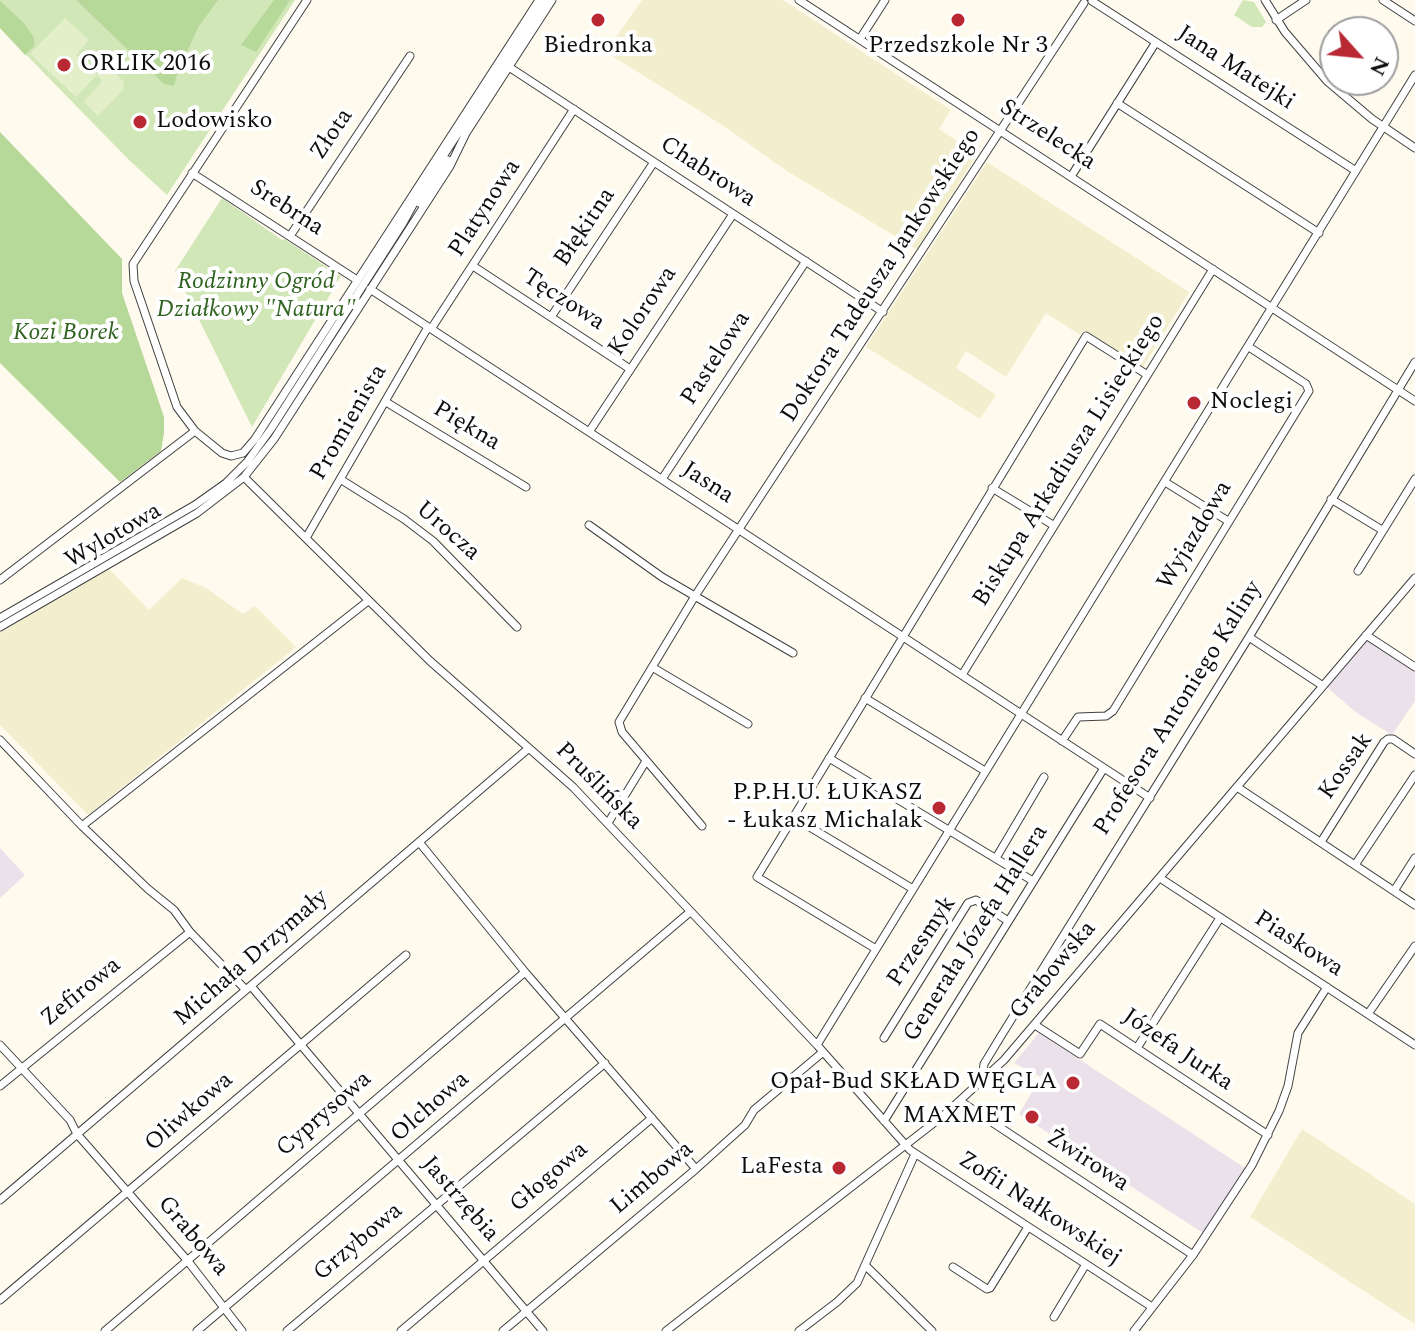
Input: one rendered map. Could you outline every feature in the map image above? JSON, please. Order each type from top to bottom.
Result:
[{"type":"street","points":[[307,0],[135,259],[133,270],[177,407],[195,431],[222,453],[231,456],[243,453],[255,439],[539,0]]},
{"type":"street","points":[[403,223],[421,190],[545,0]]},
{"type":"street","points":[[403,223],[552,0]]},
{"type":"street","name":"Strzelecka","points":[[799,0],[1415,401]]},
{"type":"street","points":[[860,39],[885,0]]},
{"type":"street","points":[[1265,0],[1276,20],[1327,81],[1383,127],[1415,148]]},
{"type":"street","points":[[1276,20],[1306,0]]},
{"type":"street","points":[[1383,0],[1415,21]]},
{"type":"street","name":"Jana Matejki","points":[[1088,1],[1356,171]]},
{"type":"street","name":"Doktora Tadeusza Jankowskiego","points":[[646,761],[622,732],[619,722],[695,596],[1088,1]]},
{"type":"street","points":[[1072,175],[1156,42]]},
{"type":"street","name":"Złota","points":[[290,236],[410,56]]},
{"type":"street","name":"Chabrowa","points":[[509,67],[883,312]]},
{"type":"street","name":"Limbowa","points":[[503,1331],[696,1169],[745,1125],[754,1110],[820,1048],[949,829],[1415,75]]},
{"type":"street","points":[[1117,103],[1319,233]]},
{"type":"street","name":"Platynowa","points":[[430,328],[574,109]]},
{"type":"street","name":"Wylotowa","points":[[0,627],[197,513],[244,477],[274,439],[450,166],[468,129]]},
{"type":"street","name":"Błękitna","points":[[551,317],[654,162]]},
{"type":"street","name":"Srebrna","points":[[192,173],[357,280]]},
{"type":"street","name":"Kolorowa","points":[[589,432],[733,214]]},
{"type":"street","name":"Wylotowa","points":[[0,618],[195,505],[242,467],[266,438],[403,223]]},
{"type":"street","name":"Pastelowa","points":[[662,479],[806,261]]},
{"type":"street","name":"Tęczowa","points":[[473,266],[630,369]]},
{"type":"street","name":"Biskupa Arkadiusza Lisieckiego","points":[[962,675],[1213,269]]},
{"type":"street","name":"Jasna","points":[[370,289],[1150,798]]},
{"type":"street","name":"Promienista","points":[[306,538],[430,328]]},
{"type":"street","points":[[876,949],[757,877],[1086,336],[1146,374]]},
{"type":"street","name":"Wyjazdowa","points":[[1062,741],[1078,717],[1106,716],[1113,711],[1309,391],[1306,384],[1249,347]]},
{"type":"street","name":"Profesora Antoniego Kaliny","points":[[986,1077],[984,1064],[1249,637],[1415,362]]},
{"type":"street","name":"Piękna","points":[[386,402],[526,487]]},
{"type":"street","name":"Wylotowa","points":[[0,580],[195,431]]},
{"type":"street","name":"Pruślińska","points":[[244,477],[459,688],[573,787],[820,1048],[905,1145]]},
{"type":"street","name":"Urocza","points":[[340,479],[433,541],[517,627]]},
{"type":"street","points":[[1358,571],[1415,479]]},
{"type":"street","points":[[1165,482],[1228,521]]},
{"type":"street","points":[[992,488],[1053,525]]},
{"type":"street","points":[[1331,499],[1382,530]]},
{"type":"street","points":[[589,525],[645,566],[793,653]]},
{"type":"street","name":"Grabowska","points":[[666,1331],[960,1101],[1015,1048],[1415,578]]},
{"type":"street","points":[[82,826],[368,601]]},
{"type":"street","points":[[1366,635],[1415,667]]},
{"type":"street","points":[[1249,637],[1323,686]]},
{"type":"street","points":[[652,667],[748,724]]},
{"type":"street","points":[[865,698],[985,771]]},
{"type":"street","name":"Kossak","points":[[1321,842],[1388,739],[1415,754]]},
{"type":"street","name":"Jastrzębia","points":[[0,740],[82,826],[174,910],[190,932],[301,1044],[543,1331]]},
{"type":"street","name":"Michała Drzymały","points":[[0,1200],[529,748]]},
{"type":"street","points":[[829,758],[1033,881]]},
{"type":"street","points":[[608,823],[646,761],[702,826]]},
{"type":"street","name":"Generała Józefa Hallera","points":[[884,1121],[1104,768]]},
{"type":"street","points":[[1355,865],[1415,775]]},
{"type":"street","points":[[996,858],[1044,777]]},
{"type":"street","points":[[1237,787],[1415,905]]},
{"type":"street","points":[[793,817],[913,889]]},
{"type":"street","points":[[419,842],[525,972],[696,1169]]},
{"type":"street","points":[[1394,891],[1415,858]]},
{"type":"street","name":"Piaskowa","points":[[1160,878],[1415,1045]]},
{"type":"street","name":"Przesmyk","points":[[884,1038],[968,903],[976,900],[1008,921]]},
{"type":"street","name":"Olchowa","points":[[197,1331],[690,912]]},
{"type":"street","points":[[1137,1048],[1220,918]]},
{"type":"street","name":"Zefirowa","points":[[0,1086],[190,932]]},
{"type":"street","points":[[1368,1014],[1415,946]]},
{"type":"street","name":"Oliwkowa","points":[[0,1300],[406,955]]},
{"type":"street","name":"Cyprysowa","points":[[105,1331],[525,972]]},
{"type":"street","points":[[1134,1331],[1235,1194],[1268,1135],[1288,1086],[1298,1033],[1327,987]]},
{"type":"street","name":"Józefa Jurka","points":[[1035,1025],[1080,1054],[1100,1024],[1268,1135]]},
{"type":"street","points":[[1001,1036],[1015,1048]]},
{"type":"street","name":"Grabowa","points":[[0,1045],[70,1120],[77,1134],[187,1260],[242,1331]]},
{"type":"street","name":"Grzybowa","points":[[287,1331],[605,1063]]},
{"type":"street","name":"Żwirowa","points":[[960,1101],[1193,1255]]},
{"type":"street","name":"Głogowa","points":[[401,1331],[652,1118]]},
{"type":"street","name":"Zofii Nałkowskiej","points":[[905,1145],[1152,1307]]},
{"type":"street","points":[[799,1331],[857,1283],[915,1154]]},
{"type":"street","points":[[953,1267],[990,1288],[1028,1227]]},
{"type":"street","points":[[1054,1317],[1086,1264]]},
{"type":"street","points":[[865,1265],[932,1331]]},
{"type":"shaded area","points":[[642,0],[783,0],[951,110],[939,129],[977,154],[918,250],[787,171],[725,127],[606,52]]},
{"type":"shaded area","points":[[987,162],[1189,292],[1143,367],[1083,331],[1080,335],[1046,313],[1006,377],[966,351],[956,368],[996,395],[980,419],[866,347]]},
{"type":"shaded area","points":[[108,568],[149,610],[182,578],[206,588],[243,614],[255,606],[296,647],[88,815],[0,725],[0,633]]},
{"type":"shaded area","points":[[1366,639],[1415,670],[1415,701],[1392,735],[1354,711],[1327,687]]},
{"type":"shaded area","points":[[0,848],[25,875],[0,898]]},
{"type":"shaded area","points":[[1039,1033],[1245,1168],[1203,1233],[1019,1114],[1041,1077],[1014,1063]]},
{"type":"shaded area","points":[[1302,1129],[1415,1204],[1415,1324],[1250,1217]]},
{"type":"green space","points":[[0,0],[295,0],[167,195],[0,28]]},
{"type":"green space","points":[[76,0],[218,0],[199,26],[178,70],[174,86],[164,84]]},
{"type":"green space","points":[[274,0],[290,0],[256,52],[241,45]]},
{"type":"green space","points":[[1243,0],[1254,2],[1266,22],[1262,27],[1252,27],[1234,15]]},
{"type":"green space","points":[[0,1],[24,23],[34,38],[34,46],[25,55],[0,28]]},
{"type":"green space","name":"ORLIK 2016","points":[[65,18],[89,40],[76,55],[97,75],[76,97],[30,54]]},
{"type":"green space","points":[[107,65],[123,81],[124,89],[98,116],[84,102],[102,81],[97,75]]},
{"type":"green space","name":"Kozi Borek","points":[[0,132],[122,259],[122,293],[164,417],[164,433],[161,451],[120,482],[0,363]]},
{"type":"green space","name":"Rodzinny Ogród Działkowy \"Natura\"","points":[[222,198],[341,276],[252,427],[175,271]]},
{"type":"place","name":"Biedronka","points":[[598,20]]},
{"type":"place","name":"Przedszkole Nr 3","points":[[958,20]]},
{"type":"place","name":"ORLIK 2016","points":[[64,65]]},
{"type":"place","name":"Lodowisko","points":[[140,122]]},
{"type":"place","name":"Noclegi","points":[[1194,403]]},
{"type":"place","name":"P.P.H.U. ŁUKASZ - Łukasz Michalak","points":[[939,808]]},
{"type":"place","name":"Opał-Bud SKŁAD WĘGLA","points":[[1073,1083]]},
{"type":"place","name":"MAXMET","points":[[1032,1117]]},
{"type":"place","name":"LaFesta","points":[[839,1168]]}]
